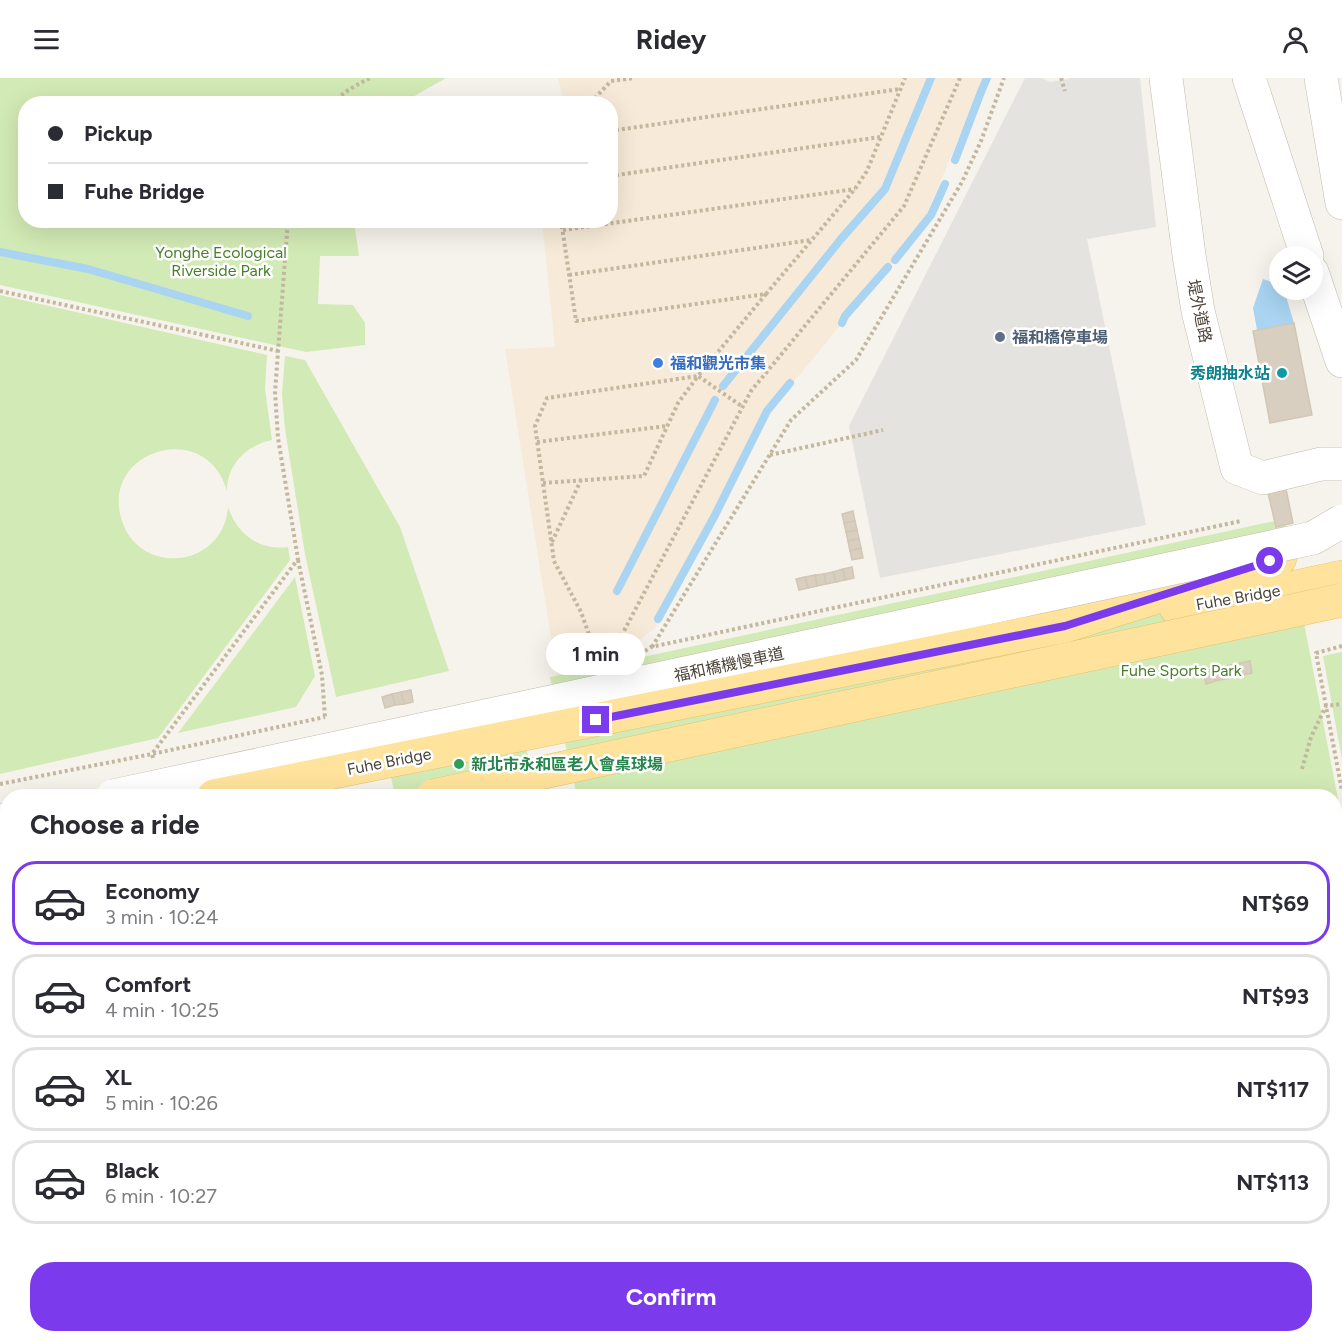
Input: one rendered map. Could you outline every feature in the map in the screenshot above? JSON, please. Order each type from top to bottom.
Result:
[{"type":"main road","points":[[1065,626],[1316,547],[1342,533]]},
{"type":"main road","name":"Fuhe Bridge","points":[[249,789],[1065,626],[1258,595],[1342,577]]},
{"type":"main road","name":"Fuhe Bridge","points":[[465,789],[1342,600]]},
{"type":"street","name":"堤外道路","points":[[1166,78],[1198,312],[1237,468],[1263,478],[1321,464],[1342,464]]},
{"type":"street","points":[[1250,78],[1304,246]]},
{"type":"street","points":[[1322,78],[1341,195]]},
{"type":"street","points":[[1321,300],[1342,361]]},
{"type":"street","name":"福和橋機慢車道","points":[[146,789],[1313,538],[1342,521]]},
{"type":"path","points":[[340,96],[370,78]]},
{"type":"path","points":[[597,96],[611,81],[634,78]]},
{"type":"path","points":[[543,483],[644,476],[678,403],[855,189],[867,171],[905,78]]},
{"type":"path","points":[[621,663],[616,646],[751,391],[904,206],[960,78]]},
{"type":"path","points":[[1004,78],[981,141],[962,182],[856,360],[791,420],[651,647],[1248,520]]},
{"type":"path","points":[[1061,78],[1065,91]]},
{"type":"path","points":[[618,130],[900,89]]},
{"type":"path","points":[[618,175],[880,137]]},
{"type":"path","points":[[618,222],[855,189]]},
{"type":"path","points":[[0,784],[325,717],[322,675],[298,559],[278,438],[275,392],[287,228]]},
{"type":"path","points":[[577,228],[563,230],[576,321],[766,294]]},
{"type":"path","points":[[569,275],[811,240]]},
{"type":"path","points":[[0,291],[278,351]]},
{"type":"path","points":[[616,646],[592,644],[581,612],[554,561],[534,426],[547,398],[698,376],[743,407]]},
{"type":"path","points":[[537,442],[667,426]]},
{"type":"path","points":[[770,455],[883,430]]},
{"type":"path","points":[[552,543],[581,480]]},
{"type":"path","points":[[154,765],[152,754],[298,559]]},
{"type":"path","points":[[1342,646],[1316,653],[1342,789]]},
{"type":"path","points":[[1326,706],[1342,704]]},
{"type":"path","points":[[1302,769],[1311,737],[1326,706]]},
{"type":"shaded area","name":"福和觀光市集","points":[[558,78],[984,78],[921,228],[763,419],[655,628],[610,663],[557,675],[505,349],[555,347],[543,228],[618,228],[618,96],[562,96]]},
{"type":"shaded area","name":"福和橋停車場","points":[[1025,78],[1042,78],[1050,82],[1069,78],[1140,78],[1156,227],[1087,239],[1146,525],[880,578],[849,426]]},
{"type":"green space","name":"Yonghe Ecological Riverside Park","points":[[0,78],[446,78],[414,96],[18,96],[18,228],[355,228],[359,256],[320,256],[318,304],[353,305],[365,323],[365,345],[306,352],[0,285]]},
{"type":"green space","points":[[0,295],[267,355],[265,389],[272,440],[254,446],[240,457],[231,472],[227,491],[215,468],[198,454],[177,449],[156,452],[137,462],[124,479],[119,500],[124,526],[129,536],[142,548],[157,556],[183,558],[205,549],[221,531],[228,507],[237,525],[250,539],[277,548],[288,547],[290,560],[158,738],[0,774]]},
{"type":"green space","points":[[285,356],[305,360],[400,527],[449,671],[336,697],[305,554],[285,429],[282,394]]},
{"type":"green space","name":"Fuhe Sports Park","points":[[1284,519],[1336,789],[575,789],[550,677]]},
{"type":"green space","points":[[295,577],[315,676],[296,707],[178,733]]},
{"type":"green space","points":[[1342,652],[1342,759],[1323,656]]},
{"type":"green space","name":"新北市永和區老人會桌球場","points":[[519,716],[534,784],[509,789],[393,789],[384,745]]},
{"type":"water","points":[[1263,279],[1269,281],[1269,300],[1287,300],[1294,323],[1257,330],[1253,308]]},
{"type":"building","name":"秀朗抽水站","points":[[1294,323],[1312,415],[1270,423],[1253,331]]},
{"type":"building","points":[[1286,489],[1293,523],[1276,527],[1268,493]]},
{"type":"building","points":[[853,511],[855,521],[844,523],[842,514]]},
{"type":"building","points":[[855,521],[857,530],[846,532],[844,523]]},
{"type":"building","points":[[857,530],[859,539],[848,541],[846,532]]},
{"type":"building","points":[[859,539],[861,548],[850,551],[848,541]]},
{"type":"building","points":[[861,548],[863,558],[852,560],[850,551]]},
{"type":"building","points":[[852,567],[854,578],[845,580],[843,569]]},
{"type":"building","points":[[843,569],[845,580],[836,582],[833,572]]},
{"type":"building","points":[[833,572],[836,582],[826,584],[824,574]]},
{"type":"building","points":[[824,574],[826,584],[817,586],[815,575]]},
{"type":"building","points":[[815,575],[817,586],[808,588],[805,577]]},
{"type":"building","points":[[805,577],[808,588],[799,590],[796,579]]},
{"type":"building","points":[[1250,661],[1252,673],[1243,675],[1240,663]]},
{"type":"building","points":[[1240,663],[1243,675],[1234,677],[1231,665]]},
{"type":"building","points":[[1231,665],[1234,677],[1225,679],[1222,667]]},
{"type":"building","points":[[1222,667],[1225,679],[1215,681],[1212,669]]},
{"type":"building","points":[[1212,669],[1215,681],[1206,684],[1203,671]]},
{"type":"building","points":[[411,690],[413,702],[404,704],[401,692]]},
{"type":"building","points":[[401,692],[404,704],[395,705],[392,694]]},
{"type":"building","points":[[392,694],[395,705],[385,708],[382,697]]},
{"type":"waterway","points":[[723,386],[841,239],[885,189],[931,78]]},
{"type":"waterway","points":[[955,160],[987,78]]},
{"type":"waterway","points":[[895,260],[931,215],[945,184]]},
{"type":"waterway","points":[[0,252],[88,269],[248,316]]},
{"type":"waterway","points":[[842,323],[845,316],[888,267]]},
{"type":"waterway","points":[[658,619],[714,517],[767,411],[790,383]]},
{"type":"waterway","points":[[617,591],[715,400]]},
{"type":"place","name":"福和橋停車場","points":[[1000,337]]},
{"type":"place","name":"福和觀光市集","points":[[658,363]]},
{"type":"place","name":"秀朗抽水站","points":[[1282,373]]},
{"type":"place","name":"新北市永和區老人會桌球場","points":[[459,764]]},
{"type":"route","points":[[596,720],[1065,626],[1270,561]]}]
